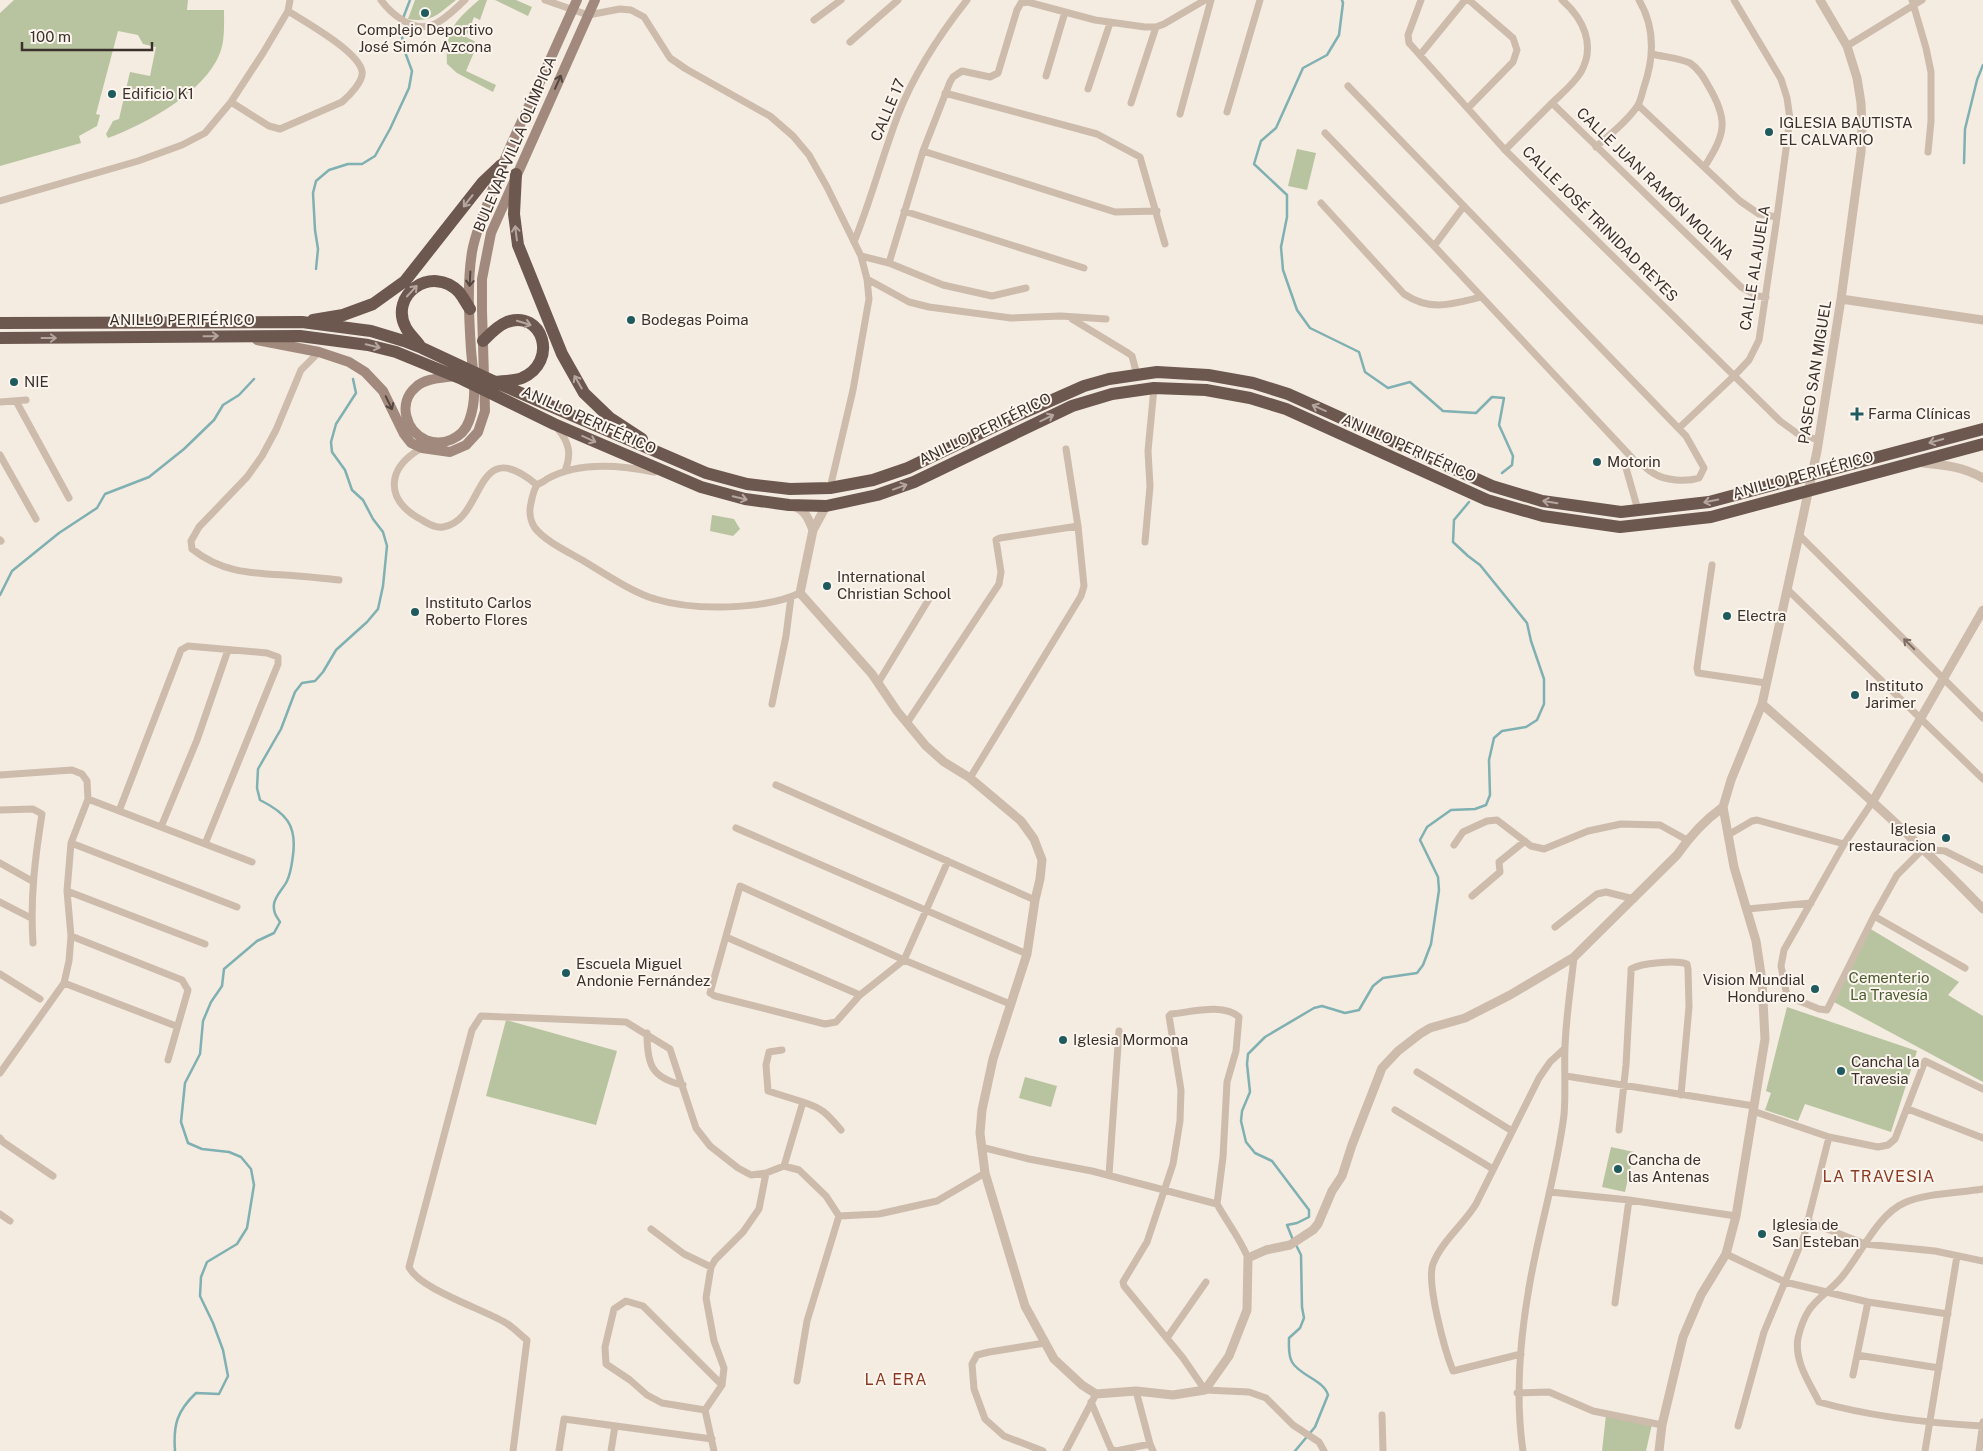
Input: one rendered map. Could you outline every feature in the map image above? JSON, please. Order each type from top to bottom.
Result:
[{"type":"highway","points":[[302,322],[343,315],[373,304],[405,281],[483,182],[501,165]]},
{"type":"highway","points":[[516,174],[514,214],[518,245],[562,354],[584,393],[610,418],[668,457]]},
{"type":"highway","points":[[422,348],[406,328],[403,318],[403,306],[407,295],[416,286],[428,281],[440,281],[450,285],[460,292],[470,309]]},
{"type":"highway","points":[[483,341],[497,327],[518,320],[530,324],[539,331],[543,342],[544,352],[540,363],[532,372],[520,378],[493,381]]},
{"type":"highway","name":"ANILLO PERIFÉRICO","points":[[0,323],[302,322],[370,332],[422,348],[493,381],[706,473],[747,484],[790,489],[830,488],[873,480],[908,468],[1014,416],[1084,386],[1109,379],[1157,372],[1208,375],[1254,383],[1288,394],[1492,486],[1542,501],[1621,512],[1708,502],[1983,429]]},
{"type":"highway","name":"ANILLO PERIFÉRICO","points":[[0,338],[300,336],[368,344],[396,352],[458,378],[554,424],[700,488],[744,499],[790,505],[826,506],[877,495],[914,482],[1072,406],[1112,394],[1154,388],[1206,390],[1250,398],[1286,409],[1486,500],[1542,516],[1620,527],[1711,517],[1983,444]]},
{"type":"main road","name":"BULEVAR VILLA OLÍMPICA","points":[[458,378],[434,379],[416,387],[407,399],[405,414],[412,431],[426,440],[436,442],[448,441],[463,434],[469,421],[475,398],[470,309],[472,252],[477,230],[501,165],[577,0]]},
{"type":"main road","name":"BULEVAR VILLA OLÍMPICA","points":[[422,448],[450,452],[466,445],[478,432],[485,411],[482,279],[486,255],[492,233],[516,174],[595,0]]},
{"type":"main road","points":[[239,336],[319,352],[349,362],[365,372],[383,391],[404,434],[411,443],[422,448]]},
{"type":"street","points":[[0,201],[138,161],[182,145],[205,133],[231,102],[263,53],[288,11],[290,0]]},
{"type":"street","points":[[381,0],[393,15],[411,26],[423,28],[435,24],[464,0]]},
{"type":"street","points":[[545,0],[588,15],[620,9],[631,10],[639,14],[644,17],[670,58],[770,116],[793,136],[809,155],[861,256],[867,279],[869,299],[853,390],[830,488]]},
{"type":"street","points":[[814,20],[841,0]]},
{"type":"street","points":[[850,42],[898,0]]},
{"type":"street","name":"CALLE 17","points":[[854,242],[899,113],[925,61],[950,22],[967,0]]},
{"type":"street","points":[[889,264],[923,150],[953,77],[962,71],[990,77],[998,73],[1017,10],[1021,3],[1028,2],[1110,23],[1156,27],[1205,0]]},
{"type":"street","points":[[1180,114],[1211,0]]},
{"type":"street","points":[[1227,112],[1260,0]]},
{"type":"street","name":"CALLE JOSÉ TRINIDAD REYES","points":[[1421,0],[1408,35],[1409,43],[1505,150],[1784,424],[1798,434],[1819,440]]},
{"type":"street","points":[[1420,55],[1467,0],[1513,38],[1517,50],[1513,62],[1468,108]]},
{"type":"street","points":[[1505,150],[1570,86],[1580,72],[1586,58],[1588,45],[1586,32],[1580,20],[1562,0]]},
{"type":"street","points":[[1596,146],[1638,105],[1647,80],[1652,54],[1652,32],[1640,0]]},
{"type":"street","name":"CALLE ALAJUELA","points":[[1679,428],[1749,360],[1759,340],[1790,120],[1787,98],[1781,79],[1734,0]]},
{"type":"street","name":"PASEO SAN MIGUEL","points":[[1723,807],[1731,780],[1762,704],[1817,451],[1841,299],[1862,127],[1857,78],[1847,46],[1820,0]]},
{"type":"street","points":[[1847,46],[1914,2],[1922,0]]},
{"type":"street","points":[[1914,2],[1931,72],[1931,121],[1928,152]]},
{"type":"street","points":[[231,102],[269,126],[280,129],[342,102],[348,97],[362,77],[362,71],[358,63],[336,42],[288,11]]},
{"type":"street","points":[[1046,76],[1065,12]]},
{"type":"street","points":[[1088,89],[1110,23]]},
{"type":"street","points":[[1131,103],[1156,27]]},
{"type":"street","points":[[1652,54],[1687,62],[1694,66],[1720,105],[1722,128],[1720,139],[1705,166]]},
{"type":"street","points":[[1325,133],[1434,246],[1634,460],[1653,474],[1662,477],[1693,480],[1699,478],[1704,468],[1703,462],[1679,428],[1348,86]]},
{"type":"street","points":[[945,94],[1097,134],[1140,156],[1165,244]]},
{"type":"street","name":"CALLE JUAN RAMÓN MOLINA","points":[[1552,103],[1741,288],[1757,296],[1766,297]]},
{"type":"street","points":[[1638,105],[1740,201],[1759,214],[1777,217]]},
{"type":"street","points":[[923,150],[1115,212],[1157,211]]},
{"type":"street","points":[[1321,203],[1404,294],[1415,301],[1424,304],[1449,305],[1481,297]]},
{"type":"street","points":[[1434,246],[1464,206]]},
{"type":"street","points":[[904,211],[1084,268]]},
{"type":"street","points":[[861,256],[889,264],[942,285],[992,296],[1026,288]]},
{"type":"street","points":[[867,279],[909,302],[919,305],[1011,318],[1069,317],[1106,319]]},
{"type":"street","points":[[1841,299],[1983,320]]},
{"type":"street","points":[[1069,317],[1132,356],[1137,375]]},
{"type":"street","points":[[319,352],[301,370],[276,430],[262,456],[247,477],[191,540],[192,550],[215,563],[246,573],[339,580]]},
{"type":"street","points":[[1145,542],[1150,486],[1148,451],[1154,388]]},
{"type":"street","points":[[0,402],[26,400]]},
{"type":"street","points":[[16,401],[69,498]]},
{"type":"street","points":[[554,424],[565,437],[570,448],[565,471]]},
{"type":"street","points":[[422,448],[409,455],[400,464],[394,476],[394,488],[407,510],[430,525],[442,527],[456,522],[464,514],[486,476],[493,471],[511,469],[518,471],[537,485]]},
{"type":"street","points":[[970,778],[1081,596],[1084,586],[1078,526],[1066,449]]},
{"type":"street","points":[[0,455],[36,519]]},
{"type":"street","points":[[1634,460],[1629,462],[1626,468],[1638,510]]},
{"type":"street","points":[[1913,462],[1948,465],[1967,470],[1983,478]]},
{"type":"street","points":[[673,476],[634,468],[595,466],[565,471],[537,485],[531,499],[531,520],[536,529],[556,544],[585,562],[655,599],[716,608],[782,601],[800,593],[813,530],[826,506]]},
{"type":"street","points":[[790,505],[802,509],[808,516],[813,530]]},
{"type":"street","points":[[907,724],[999,584],[1001,572],[996,540],[1078,526]]},
{"type":"street","points":[[1799,535],[1983,718]]},
{"type":"street","points":[[1712,565],[1697,668],[1698,673],[1766,683]]},
{"type":"street","points":[[1787,590],[1983,779]]},
{"type":"street","points":[[800,593],[878,683],[907,724],[926,746],[944,762],[970,778],[1021,821],[1034,839],[1042,860],[1040,878],[1034,900],[1027,954],[993,1059],[982,1110],[980,1133],[985,1173],[1025,1306],[1054,1360],[1082,1385],[1093,1398],[1111,1450],[1151,1447],[1136,1391]]},
{"type":"street","points":[[772,704],[786,636],[791,598]]},
{"type":"street","points":[[878,683],[929,599]]},
{"type":"street","points":[[1787,996],[1781,966],[1782,957],[1844,844],[1873,801],[1983,610]]},
{"type":"street","points":[[119,811],[181,650],[188,646],[267,653],[278,657],[278,664],[205,844]]},
{"type":"street","points":[[161,827],[197,740],[228,650]]},
{"type":"street","points":[[1762,704],[1873,801],[1983,909]]},
{"type":"street","points":[[0,775],[72,770],[82,774],[87,781],[88,799],[71,843],[67,890],[71,936],[69,961],[64,983],[0,1073]]},
{"type":"street","points":[[776,785],[1034,900]]},
{"type":"street","points":[[88,799],[252,862]]},
{"type":"street","points":[[1248,1258],[1266,1250],[1290,1245],[1300,1240],[1318,1224],[1332,1191],[1342,1176],[1352,1144],[1382,1068],[1398,1051],[1425,1031],[1465,1018],[1495,1003],[1574,957],[1677,855],[1709,817],[1723,807],[1734,867],[1756,941],[1764,1001],[1765,1039],[1736,1216],[1726,1254],[1701,1295],[1682,1337],[1662,1425],[1659,1451]]},
{"type":"street","points":[[0,810],[34,809],[42,814],[32,881],[31,918],[33,943]]},
{"type":"street","points":[[1454,845],[1463,832],[1487,821],[1496,820],[1531,846],[1544,849],[1588,831],[1622,824],[1660,826],[1688,840]]},
{"type":"street","points":[[1728,835],[1757,820],[1844,844]]},
{"type":"street","points":[[736,828],[1027,954]]},
{"type":"street","points":[[1472,896],[1500,872],[1499,862],[1525,841]]},
{"type":"street","points":[[71,843],[237,908]]},
{"type":"street","points":[[1923,849],[1945,851],[1983,870]]},
{"type":"street","points":[[1764,1001],[1787,996],[1819,1009],[1827,1010],[1874,916],[1897,875],[1923,849]]},
{"type":"street","points":[[948,861],[904,960],[860,995],[836,1022],[825,1024],[715,996],[710,993],[740,886],[904,960],[1010,1004]]},
{"type":"street","points":[[0,863],[32,881]]},
{"type":"street","points":[[67,890],[205,944]]},
{"type":"street","points":[[1556,927],[1597,894],[1606,892],[1634,899]]},
{"type":"street","points":[[0,902],[31,918]]},
{"type":"street","points":[[1747,909],[1811,903]]},
{"type":"street","points":[[1874,916],[1965,968]]},
{"type":"street","points":[[71,936],[182,980],[188,990],[176,1026],[168,1060]]},
{"type":"street","points":[[726,937],[860,995]]},
{"type":"street","points":[[1523,1451],[1517,1393],[1521,1354],[1530,1282],[1550,1192],[1564,1115],[1566,1076],[1564,1048],[1574,957]]},
{"type":"street","points":[[1619,1130],[1632,969],[1637,965],[1687,964],[1689,1007],[1681,1095]]},
{"type":"street","points":[[0,974],[40,999]]},
{"type":"street","points":[[64,983],[176,1026]]},
{"type":"street","points":[[1231,1010],[1239,1017],[1236,1051],[1227,1082],[1223,1157],[1217,1204],[1229,1225],[1240,1239],[1248,1258],[1247,1310],[1230,1356],[1206,1390],[1167,1338],[1124,1286],[1123,1282],[1147,1242],[1166,1190],[1173,1164],[1180,1121],[1181,1090],[1169,1016],[1172,1014],[1231,1010]]},
{"type":"street","points":[[513,1451],[526,1340],[506,1323],[455,1299],[413,1276],[409,1267],[472,1030],[481,1016],[626,1022],[647,1033],[670,1049],[696,1128],[710,1146],[738,1168],[751,1175],[766,1173],[784,1166],[799,1170],[826,1196],[839,1216],[807,1321],[798,1381]]},
{"type":"street","points":[[1109,1175],[1119,1031]]},
{"type":"street","points":[[647,1033],[648,1061],[667,1082],[683,1086]]},
{"type":"street","points":[[1521,1354],[1453,1370],[1445,1349],[1432,1283],[1432,1265],[1448,1240],[1468,1217],[1539,1078],[1550,1062],[1564,1048]]},
{"type":"street","points":[[782,1050],[769,1052],[766,1065],[768,1091],[819,1107],[827,1113],[841,1130]]},
{"type":"street","points":[[1566,1076],[1754,1108],[1829,1137],[1878,1148],[1888,1146],[1895,1139],[1908,1109],[1925,1060],[1983,1089]]},
{"type":"street","points":[[1417,1072],[1512,1131]]},
{"type":"street","points":[[784,1166],[803,1102]]},
{"type":"street","points":[[1908,1109],[1983,1138]]},
{"type":"street","points":[[1396,1110],[1493,1169]]},
{"type":"street","points":[[1738,1426],[1764,1332],[1799,1251],[1829,1137]]},
{"type":"street","points":[[0,1138],[2,1142],[54,1176]]},
{"type":"street","points":[[981,1147],[1109,1175],[1217,1204]]},
{"type":"street","points":[[714,1451],[705,1410],[722,1385],[724,1368],[714,1341],[706,1298],[711,1267],[715,1260],[742,1232],[759,1209],[766,1173]]},
{"type":"street","points":[[839,1216],[879,1214],[937,1201],[985,1173]]},
{"type":"street","points":[[1979,1451],[1983,1424],[1930,1423],[1842,1409],[1819,1402],[1797,1356],[1798,1339],[1808,1311],[1840,1279],[1885,1218],[1904,1203],[1927,1197],[1983,1189]]},
{"type":"street","points":[[1550,1192],[1629,1200],[1736,1216]]},
{"type":"street","points":[[1614,1304],[1629,1200]]},
{"type":"street","points":[[0,1214],[10,1221]]},
{"type":"street","points":[[1807,1221],[1865,1244],[1934,1251],[1983,1261]]},
{"type":"street","points":[[651,1229],[684,1254],[711,1267]]},
{"type":"street","points":[[1726,1254],[1785,1282],[1868,1302],[1948,1314]]},
{"type":"street","points":[[1924,1451],[1940,1368],[1957,1256]]},
{"type":"street","points":[[1167,1338],[1206,1282]]},
{"type":"street","points":[[705,1410],[662,1403],[647,1395],[630,1380],[606,1364],[605,1347],[614,1309],[626,1301],[643,1306],[722,1385]]},
{"type":"street","points":[[1852,1374],[1868,1302]]},
{"type":"street","points":[[1043,1451],[1004,1436],[985,1419],[974,1389],[972,1364],[977,1355],[983,1353],[1045,1343]]},
{"type":"street","points":[[1857,1355],[1940,1368]]},
{"type":"street","points":[[1093,1398],[1136,1391],[1173,1395],[1206,1390],[1249,1392],[1266,1398],[1294,1425],[1319,1442],[1324,1451]]},
{"type":"street","points":[[1517,1393],[1549,1392],[1593,1410],[1662,1425]]},
{"type":"street","points":[[1066,1451],[1093,1398]]},
{"type":"street","points":[[1382,1416],[1383,1451]]},
{"type":"street","points":[[559,1451],[564,1419],[712,1439]]},
{"type":"street","points":[[612,1451],[615,1426]]},
{"type":"green space","points":[[14,0],[188,0],[187,10],[224,10],[222,48],[202,81],[173,105],[139,124],[108,138],[106,134],[113,121],[119,119],[130,72],[150,76],[156,47],[143,44],[138,35],[118,31],[96,114],[100,115],[97,126],[79,136],[81,143],[0,166],[0,13]]},
{"type":"green space","name":"Complejo Deportivo José Simón Azcona","points":[[415,0],[456,0],[429,18],[423,20],[408,19]]},
{"type":"green space","points":[[479,0],[487,0],[480,20],[474,17],[466,37],[478,43],[466,71],[496,85],[493,92],[457,73],[447,64],[448,43],[453,27]]},
{"type":"green space","points":[[495,0],[516,0],[532,7],[528,16]]},
{"type":"green space","points":[[1297,149],[1316,153],[1307,190],[1288,186]]},
{"type":"green space","points":[[712,515],[734,519],[740,529],[733,536],[710,531]]},
{"type":"green space","name":"Cementerio La Travesía","points":[[1869,928],[1959,982],[1948,995],[1983,1016],[1983,1082],[1832,1001]]},
{"type":"green space","name":"Cancha la Travesia","points":[[1787,1007],[1917,1051],[1891,1132],[1805,1104],[1798,1121],[1765,1110],[1771,1093],[1766,1091]]},
{"type":"green space","points":[[506,1020],[617,1051],[596,1125],[486,1096]]},
{"type":"green space","points":[[1025,1077],[1057,1086],[1051,1107],[1019,1098]]},
{"type":"green space","name":"Cancha de las Antenas","points":[[1611,1147],[1634,1152],[1625,1192],[1602,1187]]},
{"type":"green space","points":[[1606,1415],[1652,1424],[1646,1451],[1602,1451]]},
{"type":"waterway","points":[[316,269],[318,249],[313,193],[316,181],[329,170],[348,164],[362,164],[375,156],[390,129],[409,88],[412,71],[405,52],[400,26],[410,0]]},
{"type":"waterway","points":[[1342,0],[1339,35],[1327,55],[1303,68],[1276,128],[1261,141],[1254,164],[1287,195],[1287,217],[1281,247],[1283,270],[1297,310],[1310,328],[1359,352],[1365,372],[1388,388],[1410,382],[1443,411],[1476,413],[1492,397],[1504,398],[1499,425],[1513,456],[1512,465],[1502,473]]},
{"type":"waterway","points":[[1964,163],[1965,129],[1977,80],[1983,65]]},
{"type":"waterway","points":[[0,595],[12,571],[59,533],[97,508],[105,494],[149,477],[184,449],[214,420],[223,405],[239,395],[254,379]]},
{"type":"waterway","points":[[175,1451],[176,1426],[184,1406],[196,1393],[219,1394],[228,1376],[223,1350],[200,1296],[201,1277],[207,1262],[237,1244],[247,1228],[254,1185],[251,1169],[241,1157],[229,1152],[202,1149],[188,1143],[181,1122],[185,1083],[200,1054],[203,1021],[211,1002],[222,986],[224,969],[257,941],[274,933],[280,922],[274,912],[274,904],[291,868],[294,845],[293,836],[288,821],[283,815],[260,800],[257,788],[258,769],[281,729],[295,692],[302,683],[315,681],[323,672],[336,650],[367,622],[378,609],[383,586],[387,546],[383,532],[373,519],[363,500],[352,490],[345,470],[332,452],[331,442],[336,424],[356,393],[353,379]]},
{"type":"waterway","points":[[1293,1240],[1287,1225],[1297,1223],[1309,1217],[1309,1210],[1272,1161],[1255,1153],[1246,1142],[1241,1121],[1242,1111],[1250,1092],[1247,1064],[1248,1054],[1265,1037],[1314,1008],[1322,1006],[1345,1013],[1359,1010],[1373,986],[1383,978],[1417,973],[1423,965],[1431,944],[1439,890],[1438,877],[1420,840],[1427,827],[1451,810],[1475,809],[1486,805],[1490,795],[1489,760],[1494,738],[1502,731],[1526,727],[1537,720],[1544,704],[1544,679],[1527,623],[1480,565],[1453,542],[1454,520],[1469,502]]},
{"type":"waterway","points":[[1295,1451],[1315,1427],[1328,1395],[1322,1385],[1296,1367],[1290,1356],[1289,1338],[1300,1328],[1304,1318],[1301,1255],[1296,1245]]},
{"type":"place","name":"Complejo Deportivo José Simón Azcona","points":[[425,13]]},
{"type":"place","name":"Edificio K1","points":[[112,94]]},
{"type":"place","name":"IGLESIA BAUTISTA EL CALVARIO","points":[[1769,132]]},
{"type":"place","name":"Bodegas Poima","points":[[631,320]]},
{"type":"place","name":"NIE","points":[[14,382]]},
{"type":"place","name":"Farma Clínicas","points":[[1857,414]]},
{"type":"place","name":"Motorin","points":[[1597,462]]},
{"type":"place","name":"International Christian School","points":[[827,586]]},
{"type":"place","name":"Instituto Carlos Roberto Flores","points":[[415,612]]},
{"type":"place","name":"Electra","points":[[1727,616]]},
{"type":"place","name":"Instituto Jarimer","points":[[1855,695]]},
{"type":"place","name":"Iglesia restauracion","points":[[1946,838]]},
{"type":"place","name":"Escuela Miguel Andonie Fernández","points":[[566,973]]},
{"type":"place","name":"Vision Mundial Hondureno","points":[[1815,989]]},
{"type":"place","name":"Iglesia Mormona","points":[[1063,1040]]},
{"type":"place","name":"Cancha la Travesia","points":[[1841,1071]]},
{"type":"place","name":"Cancha de las Antenas","points":[[1618,1169]]},
{"type":"place","name":"Iglesia de San Esteban","points":[[1762,1234]]},
{"type":"district","name":"LA TRAVESIA","points":[[1879,1176]]},
{"type":"district","name":"LA ERA","points":[[896,1379]]}]
